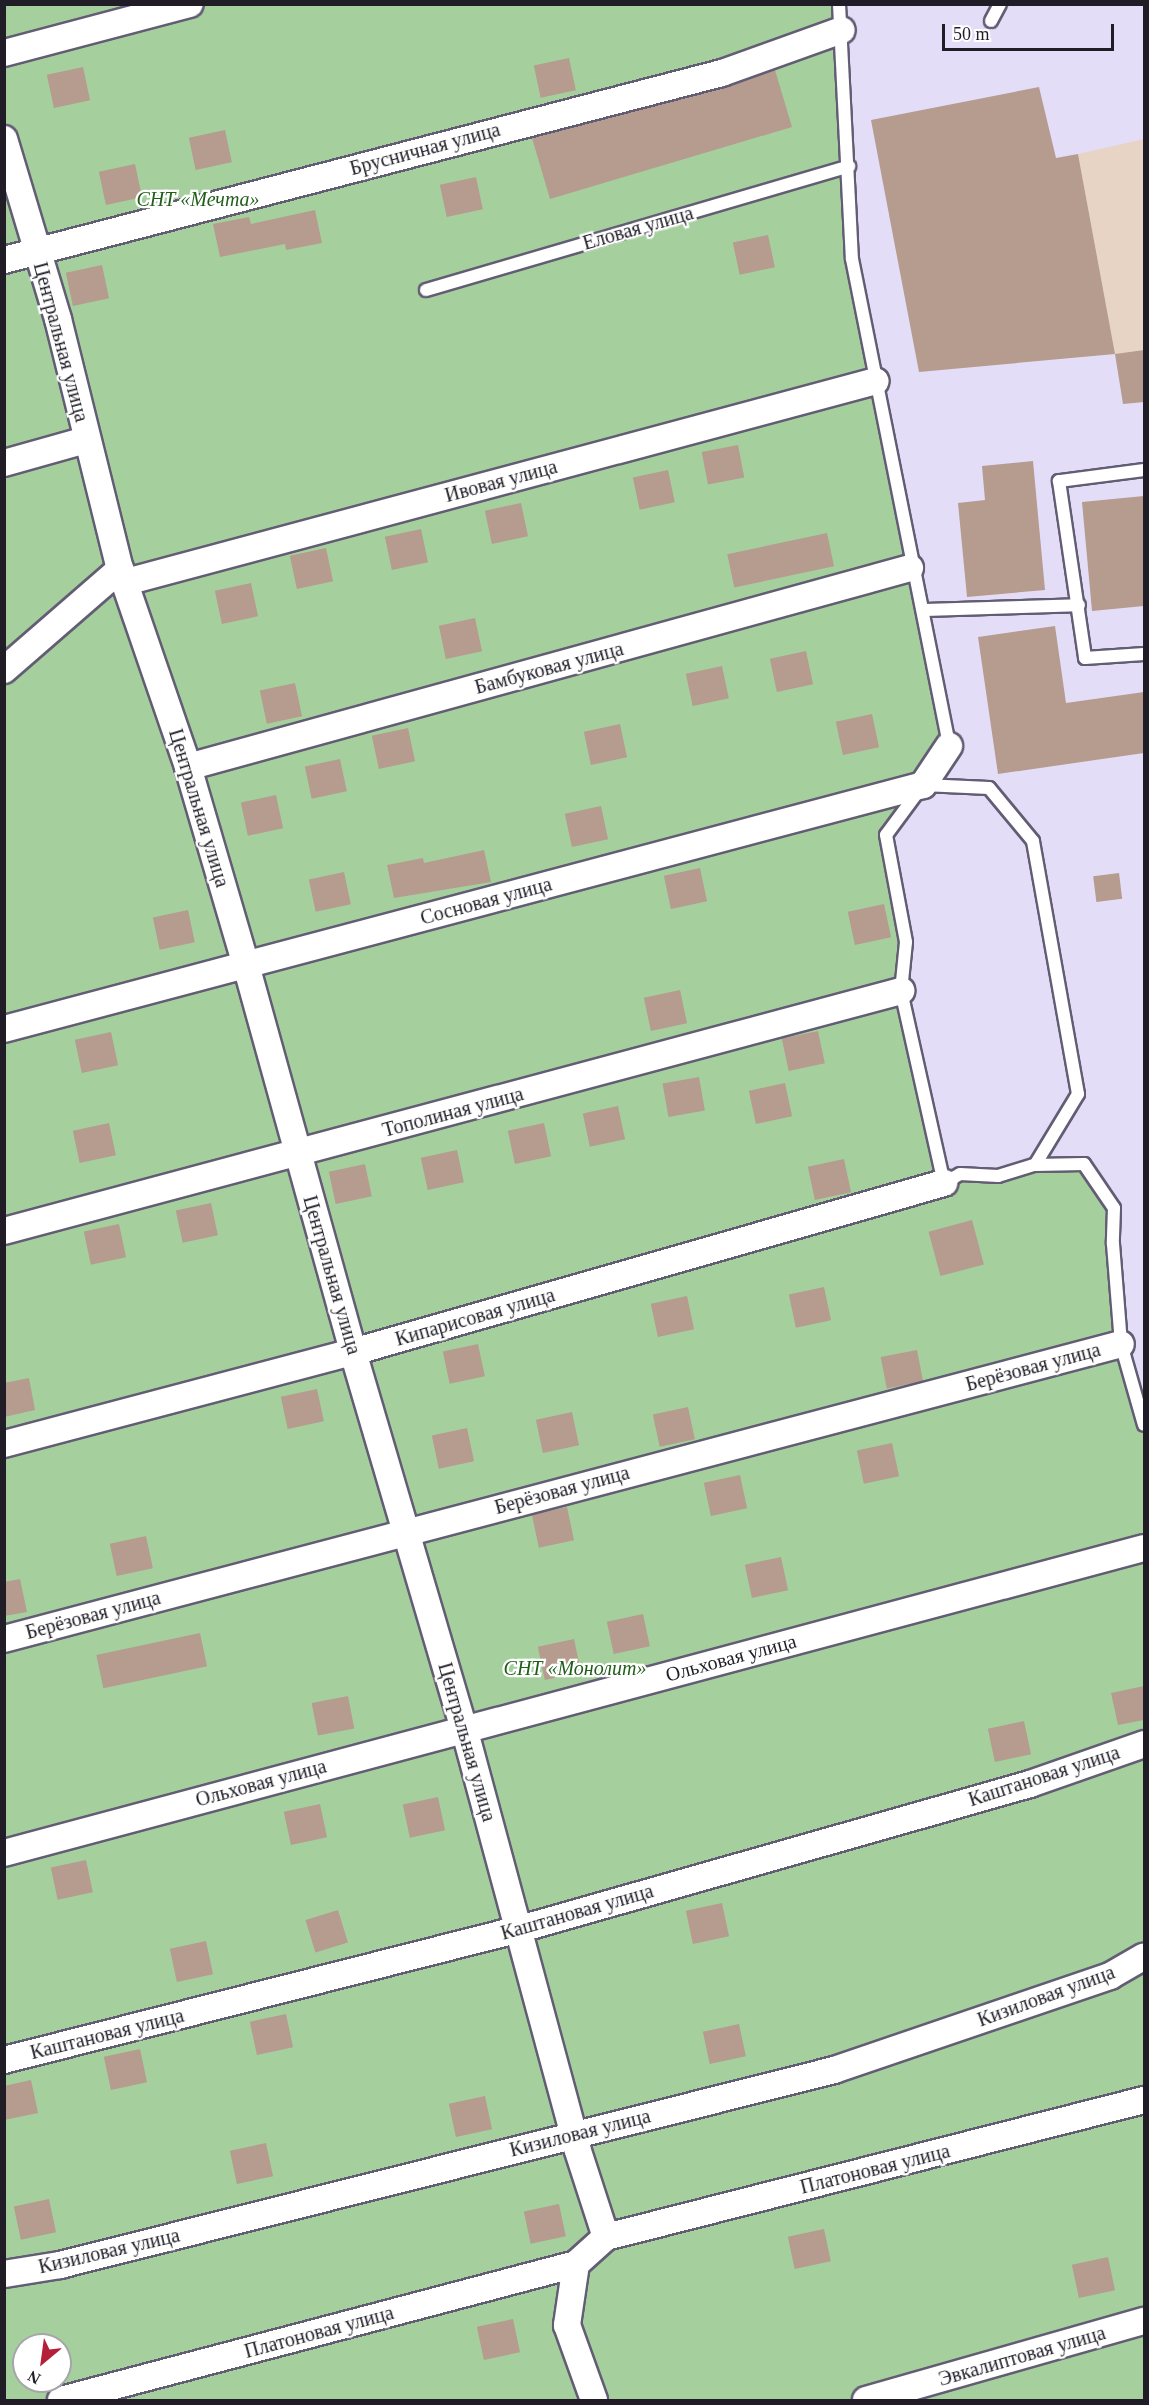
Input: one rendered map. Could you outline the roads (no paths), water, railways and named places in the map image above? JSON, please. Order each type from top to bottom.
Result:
[{"type":"street","points":[[4,53],[189,4]]},
{"type":"street","name":"Брусничная улица","points":[[4,260],[722,73],[842,30]]},
{"type":"street","name":"Центральная улица","points":[[4,139],[37,251],[123,576],[188,767],[246,964],[353,1352],[464,1728],[574,2134],[606,2237]]},
{"type":"street","name":"Ивовая улица","points":[[4,670],[123,576],[876,381]]},
{"type":"street","points":[[4,463],[86,440]]},
{"type":"street","name":"Бамбуковая улица","points":[[188,767],[910,568]]},
{"type":"street","points":[[923,785],[949,746]]},
{"type":"street","name":"Сосновая улица","points":[[4,1029],[923,785]]},
{"type":"street","name":"Тополиная улица","points":[[4,1231],[902,991]]},
{"type":"street","name":"Кипарисовая улица","points":[[4,1444],[353,1352],[944,1183]]},
{"type":"street","name":"Берёзовая улица","points":[[4,1639],[405,1530],[1121,1344]]},
{"type":"street","name":"Ольховая улица","points":[[4,1853],[464,1728],[1144,1548]]},
{"type":"street","name":"Каштановая улица","points":[[4,2060],[519,1929],[1030,1784],[1144,1744]]},
{"type":"street","name":"Кизиловая улица","points":[[4,2274],[60,2265],[834,2070],[1110,1976],[1144,1956]]},
{"type":"street","name":"Платоновая улица","points":[[606,2237],[1144,2100]]},
{"type":"street","points":[[594,2400],[567,2325],[576,2264],[606,2237]]},
{"type":"street","name":"Платоновая улица","points":[[61,2400],[576,2264]]},
{"type":"street","name":"Эвкалиптовая улица","points":[[866,2400],[1144,2321]]},
{"type":"lane","points":[[839,4],[852,259],[910,568],[923,610],[949,746]]},
{"type":"lane","points":[[991,21],[1000,4]]},
{"type":"lane","name":"Еловая улица","points":[[426,290],[849,166]]},
{"type":"lane","points":[[1144,470],[1059,481],[1085,657],[1144,654]]},
{"type":"lane","points":[[923,610],[1079,605]]},
{"type":"lane","points":[[1035,1165],[1078,1094],[1033,841],[989,788],[923,785],[886,835],[906,942],[902,991],[944,1183],[960,1174],[998,1176],[1035,1165],[1084,1164],[1114,1208],[1113,1244],[1121,1344],[1144,1425]]},
{"type":"park label","name":"СНТ «Мечта»","points":[[198,199]]},
{"type":"park label","name":"СНТ «Монолит»","points":[[575,1668]]}]
